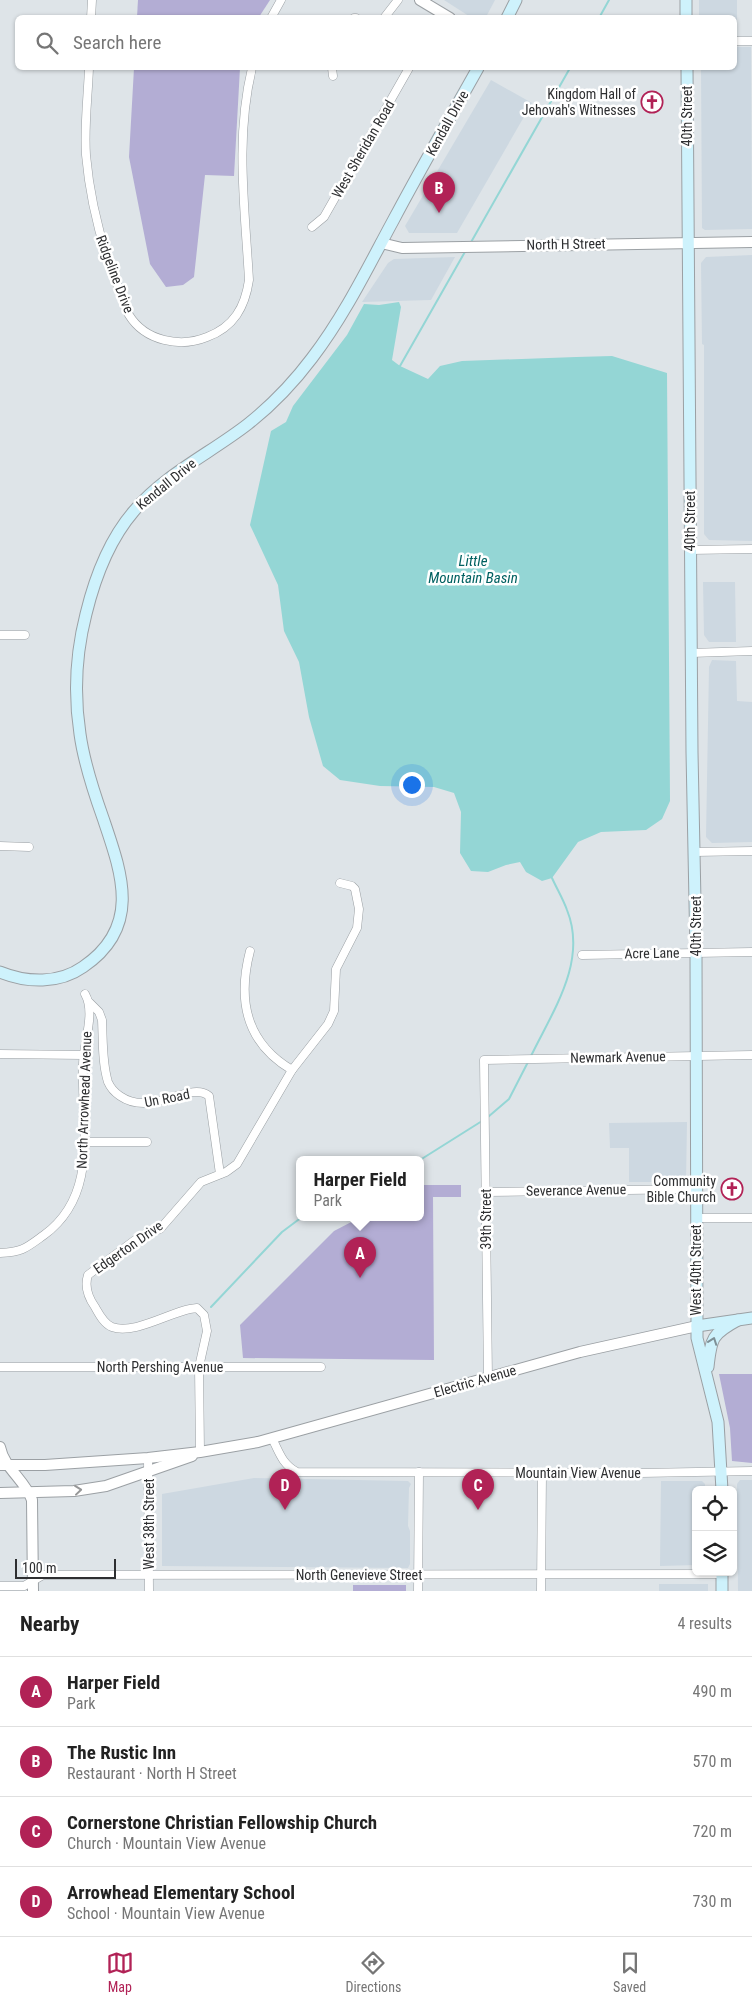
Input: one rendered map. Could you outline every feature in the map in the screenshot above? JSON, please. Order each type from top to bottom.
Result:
[{"type":"main road","points":[[508,15],[516,0]]},
{"type":"main road","points":[[686,0],[686,15]]},
{"type":"main road","name":"Kendall Drive","points":[[0,972],[33,979],[56,979],[68,975],[88,963],[110,943],[120,922],[123,895],[119,868],[88,773],[80,732],[78,705],[78,662],[83,627],[94,584],[111,544],[121,527],[150,494],[181,470],[248,424],[300,374],[324,342],[477,70]]},
{"type":"main road","name":"40th Street","points":[[687,70],[691,652],[696,975]]},
{"type":"main road","name":"West 40th Street","points":[[696,975],[696,1326],[697,1338],[708,1375],[718,1422],[722,1472]]},
{"type":"main road","name":"Electric Avenue","points":[[696,1326],[752,1318]]},
{"type":"main road","points":[[708,1375],[713,1338],[719,1331],[738,1320]]},
{"type":"main road","points":[[722,1472],[722,1486]]},
{"type":"main road","points":[[722,1576],[722,1591]]},
{"type":"street","points":[[91,15],[92,0]]},
{"type":"street","points":[[273,15],[281,0]]},
{"type":"street","points":[[386,15],[398,0]]},
{"type":"street","points":[[420,0],[445,15]]},
{"type":"street","points":[[737,41],[752,41]]},
{"type":"street","name":"Ridgeline Drive","points":[[89,70],[86,152],[90,198],[100,237],[129,315],[150,335],[179,342],[197,341],[216,334],[239,314],[246,298],[249,280],[242,146],[244,101],[252,70]]},
{"type":"street","points":[[332,70],[333,76]]},
{"type":"street","name":"West Sheridan Road","points":[[312,227],[324,217],[408,70]]},
{"type":"street","name":"North H Street","points":[[381,243],[402,248],[752,242]]},
{"type":"street","points":[[690,550],[752,549]]},
{"type":"street","points":[[0,635],[25,635]]},
{"type":"street","points":[[691,652],[752,651]]},
{"type":"street","points":[[0,846],[29,846]]},
{"type":"street","points":[[695,852],[752,851]]},
{"type":"street","name":"Edgerton Drive","points":[[200,1452],[199,1367],[206,1331],[204,1316],[197,1308],[129,1328],[111,1327],[105,1323],[95,1308],[86,1289],[86,1281],[88,1275],[135,1240],[160,1228],[201,1182],[232,1169],[237,1164],[292,1070],[332,1017],[335,1003],[336,968],[357,928],[358,895],[352,886],[340,883]]},
{"type":"street","points":[[250,951],[246,966],[245,1000],[251,1024],[256,1038],[264,1050],[292,1070]]},
{"type":"street","name":"Acre Lane","points":[[582,955],[752,952]]},
{"type":"street","points":[[85,994],[90,1003]]},
{"type":"street","name":"North Arrowhead Avenue","points":[[0,1253],[21,1252],[50,1230],[75,1201],[82,1173],[85,1142],[83,1055],[90,1003]]},
{"type":"street","name":"Un Road","points":[[90,1003],[99,1012],[102,1020],[106,1068],[113,1092],[127,1101],[146,1104],[190,1093],[203,1093],[209,1096],[220,1174]]},
{"type":"street","points":[[0,1054],[83,1055]]},
{"type":"street","name":"Newmark Avenue","points":[[484,1060],[752,1055]]},
{"type":"street","name":"39th Street","points":[[484,1060],[488,1378]]},
{"type":"street","points":[[85,1142],[147,1142]]},
{"type":"street","name":"Severance Avenue","points":[[486,1192],[696,1188]]},
{"type":"street","points":[[696,1218],[752,1218]]},
{"type":"street","name":"Electric Avenue","points":[[200,1452],[258,1442],[580,1352],[696,1326]]},
{"type":"street","name":"North Pershing Avenue","points":[[0,1367],[321,1367]]},
{"type":"street","name":"Mountain View Avenue","points":[[272,1438],[282,1461],[288,1468],[297,1472],[542,1473],[752,1471]]},
{"type":"street","points":[[0,1447],[4,1465],[29,1492],[32,1500],[33,1591]]},
{"type":"street","points":[[4,1465],[148,1458],[200,1452]]},
{"type":"street","points":[[0,1493],[88,1489],[149,1472],[200,1452]]},
{"type":"street","name":"West 38th Street","points":[[148,1458],[149,1591]]},
{"type":"street","points":[[418,1591],[419,1472]]},
{"type":"street","points":[[541,1591],[542,1473]]},
{"type":"street","name":"North Genevieve Street","points":[[0,1586],[24,1586],[44,1575],[692,1573]]},
{"type":"shaded area","points":[[138,0],[270,0],[260,15],[137,15]]},
{"type":"shaded area","points":[[444,0],[495,0],[487,15],[467,15]]},
{"type":"shaded area","points":[[699,0],[737,0],[737,15],[699,15]]},
{"type":"shaded area","points":[[737,47],[751,47],[752,229],[705,230],[702,228],[701,70],[737,70]]},
{"type":"shaded area","points":[[134,70],[240,70],[234,176],[205,175],[194,277],[183,285],[166,287],[150,264],[129,157]]},
{"type":"shaded area","points":[[491,80],[532,103],[457,233],[409,233],[405,226]]},
{"type":"shaded area","points":[[752,255],[752,541],[709,540],[704,534],[704,345],[702,344],[701,263],[706,257]]},
{"type":"shaded area","points":[[455,257],[431,300],[362,302],[388,263],[394,259]]},
{"type":"shaded area","points":[[703,582],[735,582],[736,642],[709,642],[704,635]]},
{"type":"shaded area","points":[[712,660],[736,661],[737,701],[752,702],[752,842],[712,843],[706,837],[709,667]]},
{"type":"shaded area","points":[[687,1122],[686,1182],[629,1182],[629,1148],[610,1148],[609,1123]]},
{"type":"shaded area","points":[[424,1185],[461,1185],[461,1197],[433,1197],[434,1360],[243,1358],[240,1325],[334,1231],[353,1221],[424,1221]]},
{"type":"shaded area","points":[[719,1374],[752,1374],[752,1463],[732,1461],[730,1428]]},
{"type":"shaded area","points":[[254,1478],[408,1481],[411,1484],[409,1488],[408,1526],[410,1531],[410,1564],[408,1568],[162,1566],[162,1494]]},
{"type":"shaded area","points":[[740,1480],[752,1480],[752,1591],[738,1591],[737,1484]]},
{"type":"shaded area","points":[[661,1481],[702,1481],[705,1486],[692,1486],[692,1565],[660,1566]]},
{"type":"shaded area","points":[[659,1584],[708,1584],[708,1591],[659,1591]]},
{"type":"shaded area","points":[[353,1585],[406,1585],[406,1591],[353,1591]]},
{"type":"water","name":"Little Mountain Basin","points":[[399,302],[401,307],[392,360],[400,366],[428,379],[440,366],[462,361],[612,356],[667,373],[670,801],[662,819],[646,830],[601,832],[578,842],[552,878],[542,881],[526,872],[520,862],[488,872],[471,871],[460,853],[461,812],[454,793],[434,787],[380,786],[340,780],[323,766],[309,717],[299,662],[284,631],[278,585],[250,525],[271,431],[286,422],[293,406],[347,335],[364,304],[379,305]]},
{"type":"waterway","points":[[601,15],[609,0]]},
{"type":"waterway","points":[[470,244],[569,70]]},
{"type":"waterway","points":[[400,366],[466,250]]},
{"type":"waterway","points":[[530,1058],[565,986],[573,949],[572,929],[567,910],[552,878]]},
{"type":"waterway","points":[[488,1117],[509,1099],[528,1062]]},
{"type":"waterway","points":[[424,1157],[482,1121]]},
{"type":"waterway","points":[[211,1307],[282,1232],[297,1221]]},
{"type":"place","name":"Kingdom Hall of Jehovah's Witnesses","points":[[652,102]]},
{"type":"place","name":"The Rustic Inn","points":[[439,213]]},
{"type":"place","name":"Community Bible Church","points":[[732,1189]]},
{"type":"place","name":"Harper Field","points":[[360,1278]]},
{"type":"place","name":"Arrowhead Elementary School","points":[[285,1510]]},
{"type":"place","name":"Cornerstone Christian Fellowship Church","points":[[478,1510]]}]
